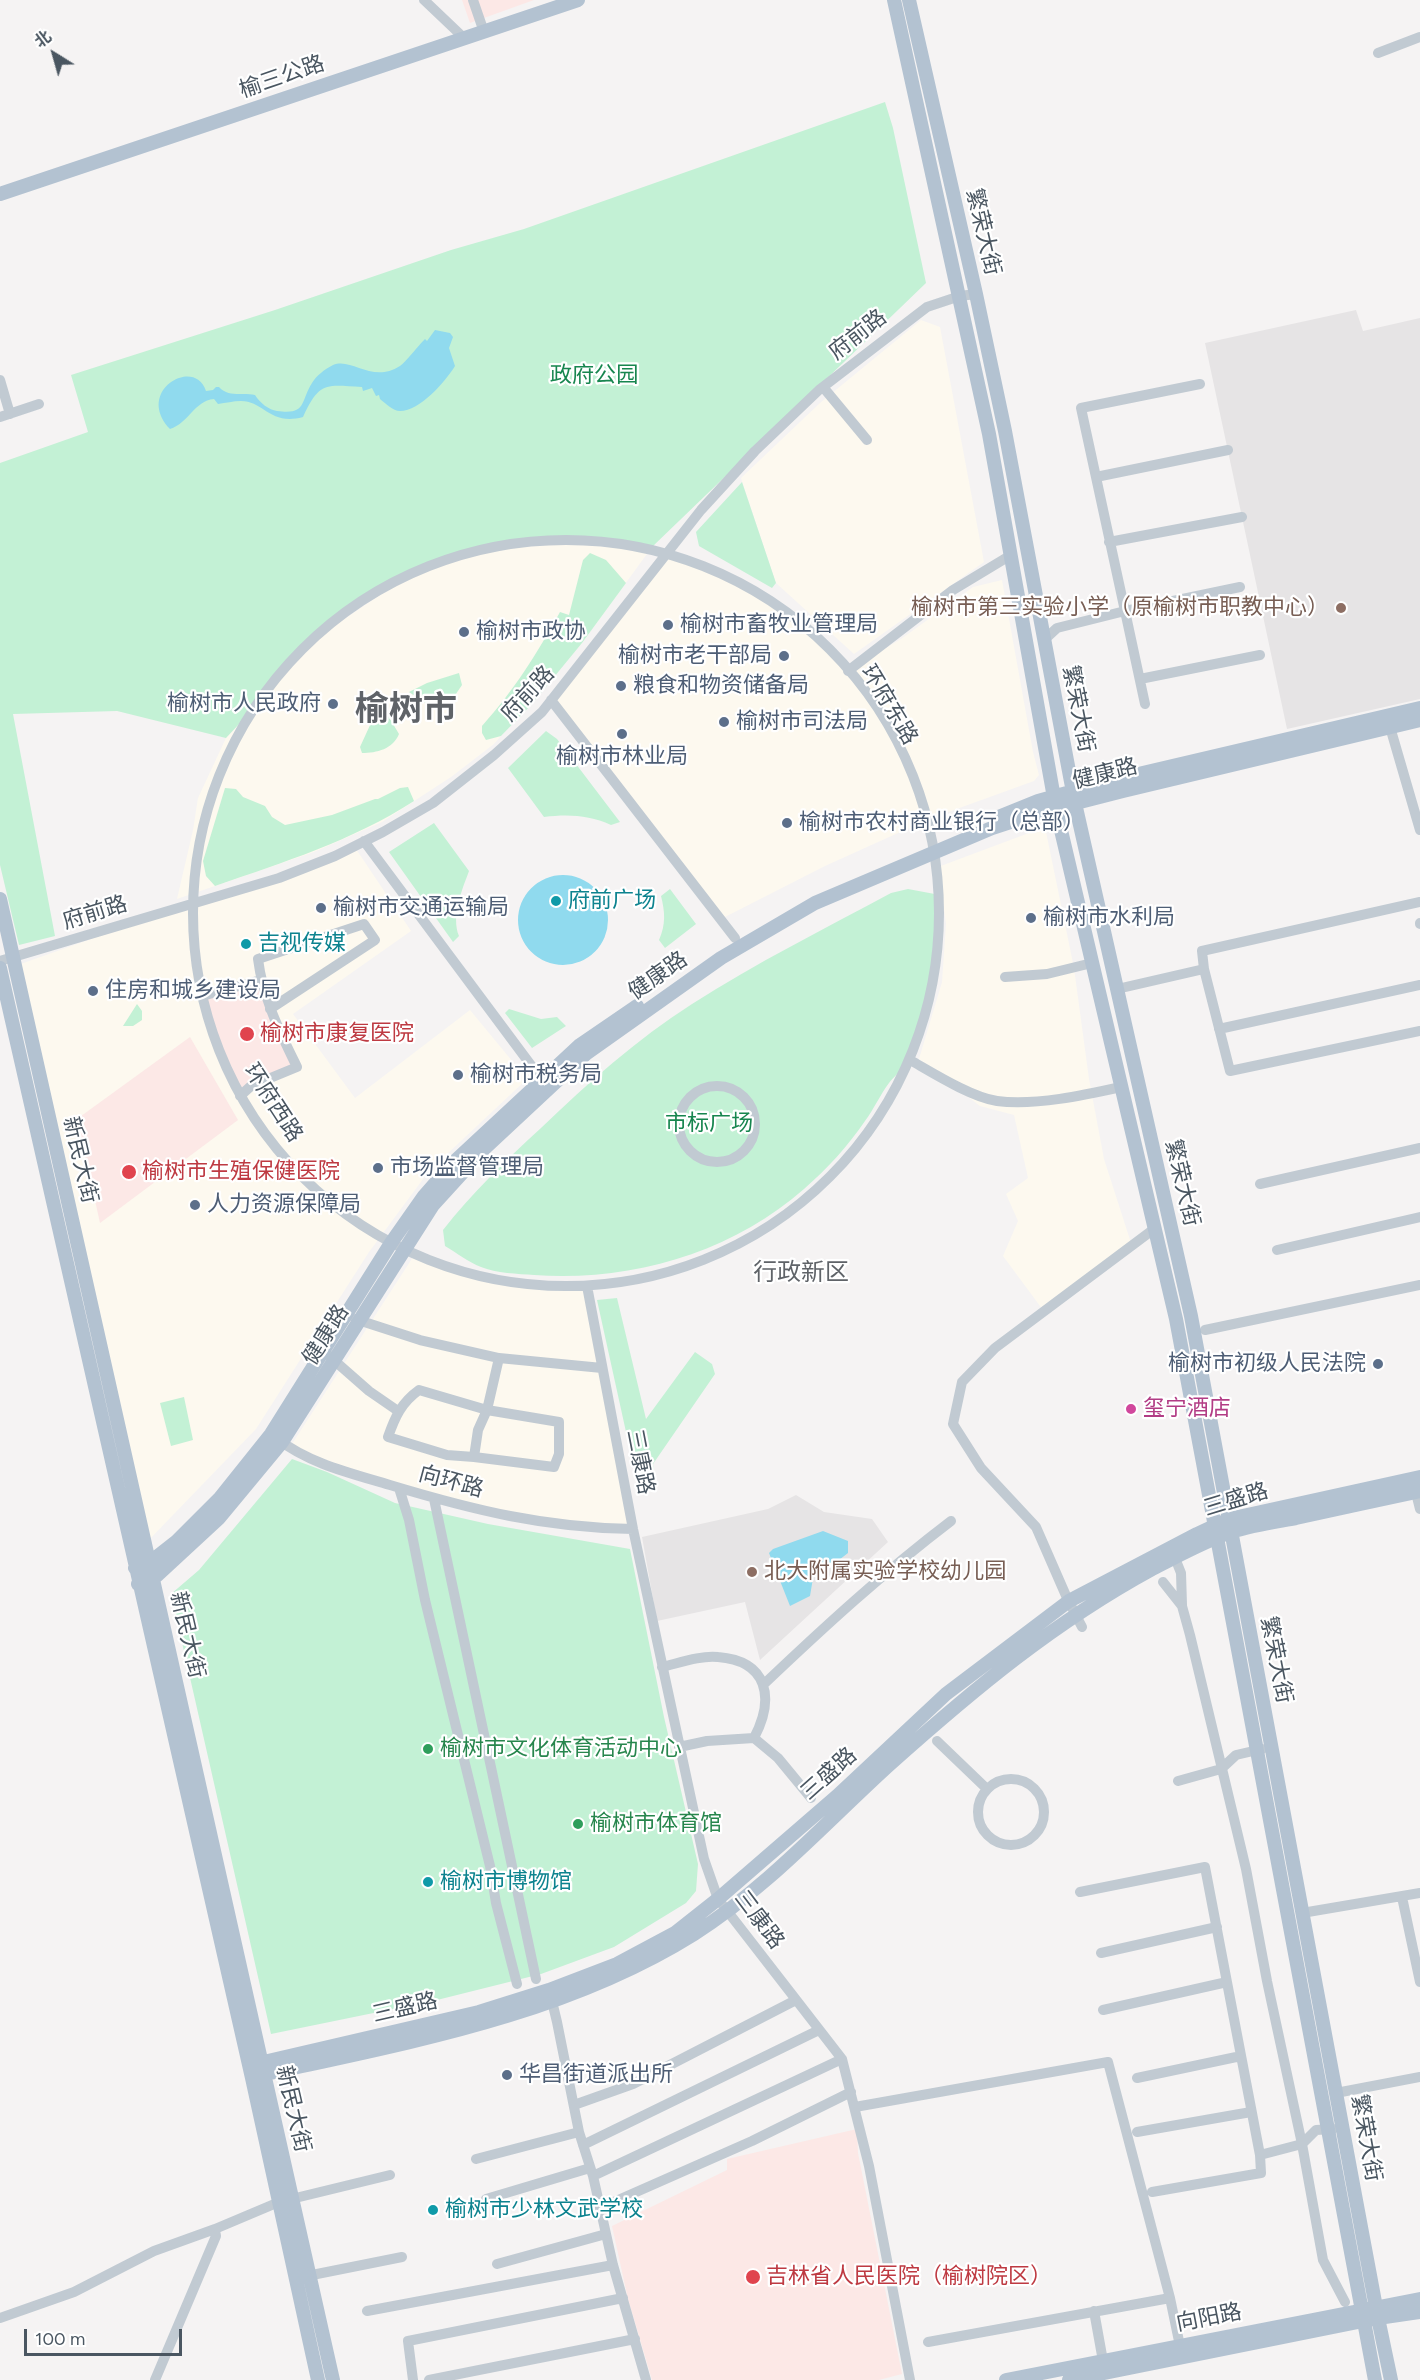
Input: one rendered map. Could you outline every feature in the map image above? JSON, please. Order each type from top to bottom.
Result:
[{"type":"main road","name":"榆三公路","points":[[483,28],[555,0]]},
{"type":"main road","name":"榆三公路","points":[[0,185],[461,35],[578,0]]},
{"type":"main road","name":"繁荣大街","points":[[894,0],[989,434],[1055,802],[1176,1319],[1375,2380]]},
{"type":"main road","name":"繁荣大街","points":[[909,0],[1005,431],[1073,797],[1191,1316],[1391,2380]]},
{"type":"main road","name":"榆三公路","points":[[0,194],[461,35]]},
{"type":"main road","name":"健康路","points":[[329,1356],[346,1315],[391,1243],[424,1196],[452,1164],[580,1046],[735,938],[810,898],[935,847],[992,828],[1055,802],[1420,708]]},
{"type":"main road","name":"健康路","points":[[1073,797],[1420,720]]},
{"type":"main road","name":"健康路","points":[[138,1584],[153,1579],[219,1518],[276,1438],[329,1356],[360,1321],[433,1205],[484,1149],[587,1053],[721,958],[773,927],[815,903],[935,847]]},
{"type":"main road","name":"新民大街","points":[[0,898],[7,960],[153,1579],[302,2277],[318,2380]]},
{"type":"main road","name":"新民大街","points":[[0,968],[138,1584],[256,2070]]},
{"type":"main road","name":"健康路","points":[[135,1568],[149,1563],[177,1541],[276,1438]]},
{"type":"main road","name":"三盛路","points":[[550,1996],[675,1933],[718,1899],[837,1796],[946,1695],[1072,1608],[1215,1531],[1417,1485]]},
{"type":"main road","name":"三盛路","points":[[1072,1608],[1175,1558],[1215,1531]]},
{"type":"main road","points":[[256,2070],[441,2033],[512,2014],[550,1996],[600,1982],[690,1936],[727,1912],[785,1863],[852,1798],[949,1711],[1072,1608]]},
{"type":"main road","name":"新民大街","points":[[302,2277],[333,2380]]},
{"type":"main road","name":"向阳路","points":[[1377,2313],[1420,2299]]},
{"type":"main road","name":"向阳路","points":[[1006,2380],[1180,2346],[1361,2315],[1420,2312]]},
{"type":"main road","name":"向阳路","points":[[1069,2380],[1361,2315]]},
{"type":"street","points":[[424,0],[461,35]]},
{"type":"street","points":[[473,0],[483,28]]},
{"type":"street","points":[[1378,52],[1420,37]]},
{"type":"street","name":"府前路","points":[[7,960],[279,878],[364,842],[433,803],[462,783],[542,712],[667,551],[755,451],[823,387],[927,307],[960,296],[976,294]]},
{"type":"street","points":[[0,380],[5,415],[39,404]]},
{"type":"street","points":[[1145,704],[1081,408],[1200,384]]},
{"type":"street","points":[[823,387],[867,440]]},
{"type":"street","points":[[1096,477],[1228,450]]},
{"type":"street","points":[[1109,542],[1242,517]]},
{"type":"street","name":"环府东路","points":[[366,597],[412,572],[460,554],[512,543],[564,538],[616,541],[667,551],[708,567],[767,600],[819,640],[848,671],[873,711],[929,819],[935,847],[941,908],[939,954],[930,1000],[910,1060],[897,1088],[873,1127],[843,1164],[810,1197],[772,1225]]},
{"type":"street","points":[[848,671],[936,603],[1011,555]]},
{"type":"street","points":[[1044,640],[1057,628],[1240,587]]},
{"type":"street","name":"环府西路","points":[[366,597],[324,628],[287,665],[246,721],[229,752],[210,801],[198,851],[193,903],[195,955],[202,996],[220,1055],[240,1096],[273,1144],[308,1183],[347,1216],[405,1250],[441,1265],[501,1281],[587,1286],[643,1278],[688,1266],[732,1248],[772,1225]]},
{"type":"street","points":[[1140,679],[1260,655]]},
{"type":"street","points":[[551,700],[735,938]]},
{"type":"street","points":[[1390,727],[1420,830]]},
{"type":"street","points":[[364,842],[542,1080]]},
{"type":"street","points":[[1420,902],[1202,951],[1204,969],[1230,1071],[1420,1031]]},
{"type":"street","points":[[240,1096],[251,1086],[297,1067],[270,1010],[261,980],[258,959],[364,924],[375,940],[270,1010]]},
{"type":"street","points":[[1005,977],[1047,974],[1092,963]]},
{"type":"street","points":[[1117,989],[1204,969]]},
{"type":"street","points":[[202,996],[261,980]]},
{"type":"street","points":[[1219,1029],[1420,985]]},
{"type":"street","points":[[910,1060],[971,1091],[997,1101],[1034,1101],[1078,1097],[1121,1087]]},
{"type":"street","points":[[709,1086],[720,1086],[740,1093],[748,1101],[754,1112],[756,1123],[749,1146],[741,1154],[720,1163],[708,1162],[697,1157],[688,1149],[679,1128],[683,1106],[690,1097],[709,1086]]},
{"type":"street","points":[[1260,1184],[1420,1148]]},
{"type":"street","points":[[1277,1250],[1420,1217]]},
{"type":"street","points":[[1082,1626],[1036,1527],[981,1468],[952,1424],[962,1382],[994,1348],[1154,1229]]},
{"type":"street","points":[[1205,1330],[1420,1285]]},
{"type":"street","name":"三康路","points":[[587,1286],[633,1529],[704,1859],[718,1899],[842,2059],[869,2166],[910,2380]]},
{"type":"street","points":[[346,1315],[420,1340],[499,1358],[602,1368]]},
{"type":"street","points":[[329,1356],[369,1391],[398,1412]]},
{"type":"street","points":[[474,1457],[478,1430],[487,1410],[499,1358]]},
{"type":"street","points":[[419,1390],[487,1410],[559,1422],[559,1454],[554,1467],[447,1455],[388,1437],[398,1412],[408,1398],[419,1390]]},
{"type":"street","name":"向环路","points":[[276,1438],[321,1465],[434,1499],[516,1519],[585,1528],[633,1529]]},
{"type":"street","points":[[1417,1485],[1420,1509]]},
{"type":"street","points":[[399,1488],[413,1536],[425,1600],[490,1866],[496,1903],[518,1984]]},
{"type":"street","points":[[434,1499],[536,1979]]},
{"type":"street","points":[[763,1685],[834,1617],[890,1568],[951,1521]]},
{"type":"street","points":[[1175,1558],[1181,1573],[1182,1606],[1246,1869],[1302,2144],[1323,2260],[1345,2302]]},
{"type":"street","points":[[1162,1582],[1182,1606]]},
{"type":"street","points":[[662,1667],[716,1656],[746,1662],[763,1685],[767,1699],[764,1720],[754,1738]]},
{"type":"street","points":[[679,1747],[706,1741],[754,1738],[778,1758],[811,1798]]},
{"type":"street","points":[[937,1741],[987,1789]]},
{"type":"street","points":[[1178,1781],[1221,1769],[1236,1755],[1271,1747]]},
{"type":"street","points":[[1008,1779],[1019,1780],[1038,1793],[1044,1815],[1035,1834],[1027,1841],[1017,1844],[997,1842],[988,1836],[978,1819],[981,1798],[987,1789],[996,1782],[1008,1779]]},
{"type":"street","points":[[1080,1892],[1205,1867],[1260,2155],[1261,2173],[1152,2192]]},
{"type":"street","points":[[1302,1913],[1420,1893]]},
{"type":"street","points":[[1402,1897],[1420,1982]]},
{"type":"street","points":[[1101,1953],[1217,1927]]},
{"type":"street","points":[[1103,2010],[1227,1982]]},
{"type":"street","points":[[550,1996],[558,2022],[579,2132],[613,2265],[646,2380]]},
{"type":"street","points":[[574,2105],[633,2084],[796,2000]]},
{"type":"street","points":[[583,2145],[819,2030]]},
{"type":"street","points":[[1137,2078],[1241,2056]]},
{"type":"street","points":[[486,2199],[591,2172],[842,2059]]},
{"type":"street","points":[[855,2108],[1107,2062],[1170,2298],[1180,2346]]},
{"type":"street","points":[[1336,2093],[1420,2078]]},
{"type":"street","points":[[600,2208],[752,2141],[851,2092]]},
{"type":"street","points":[[1137,2132],[1251,2112]]},
{"type":"street","points":[[1260,2155],[1302,2144],[1316,2130],[1342,2127]]},
{"type":"street","points":[[476,2159],[579,2132]]},
{"type":"street","points":[[0,2317],[74,2292],[154,2251],[285,2200],[390,2175]]},
{"type":"street","points":[[155,2380],[216,2236],[215,2229]]},
{"type":"street","points":[[497,2264],[606,2234]]},
{"type":"street","points":[[302,2277],[402,2257]]},
{"type":"street","points":[[367,2311],[613,2265]]},
{"type":"street","points":[[412,2380],[408,2341],[623,2298]]},
{"type":"street","points":[[928,2342],[1170,2298]]},
{"type":"street","points":[[1094,2311],[1103,2361]]},
{"type":"street","points":[[429,2380],[635,2339]]},
{"type":"shaded area","points":[[462,0],[534,0],[470,23]]},
{"type":"shaded area","name":"榆树市第三实验小学（原榆树市职教中心）","points":[[1356,310],[1363,331],[1420,318],[1420,699],[1287,729],[1205,343]]},
{"type":"shaded area","points":[[921,320],[940,327],[984,562],[854,654],[776,583],[741,478],[820,403]]},
{"type":"shaded area","points":[[541,540],[616,541],[652,547],[582,643],[494,744],[451,777],[382,822],[314,852],[177,899],[198,798],[226,738],[312,641],[414,572],[461,554]]},
{"type":"shaded area","points":[[667,551],[747,588],[785,613],[848,671],[901,639],[973,587],[1002,580],[1039,775],[1034,781],[929,819],[825,866],[721,919],[551,700]]},
{"type":"shaded area","points":[[1045,827],[1074,968],[1089,1079],[1104,1159],[1132,1246],[1043,1310],[1003,1256],[1018,1221],[1006,1194],[1028,1178],[1014,1115],[980,1106],[919,1059],[942,982],[946,924],[938,867]]},
{"type":"shaded area","points":[[354,846],[411,931],[293,1014],[355,1098],[470,1010],[527,1079],[429,1171],[369,1252],[256,1429],[145,1544],[15,966]]},
{"type":"shaded area","name":"榆树市康复医院","points":[[261,980],[297,1067],[240,1096],[220,1055],[202,996]]},
{"type":"shaded area","name":"榆树市生殖保健医院","points":[[190,1037],[238,1120],[100,1223],[77,1119]]},
{"type":"shaded area","points":[[415,1254],[501,1281],[587,1286],[633,1529],[599,1529],[434,1499],[290,1447]]},
{"type":"shaded area","name":"北大附属实验学校幼儿园","points":[[796,1495],[824,1512],[872,1519],[888,1542],[760,1660],[745,1602],[657,1621],[642,1537],[768,1509]]},
{"type":"shaded area","name":"吉林省人民医院（榆树院区）","points":[[857,2129],[858,2153],[902,2374],[879,2380],[652,2380],[628,2299],[612,2226],[727,2170],[727,2159]]},
{"type":"green space","name":"政府公园","points":[[885,102],[893,128],[926,283],[652,547],[570,540],[530,542],[490,548],[412,573],[376,592],[314,638],[226,738],[117,711],[13,714],[55,936],[19,945],[0,865],[0,463],[88,432],[71,375],[275,310],[451,250],[524,229]]},
{"type":"green space","points":[[742,482],[776,583],[772,588],[699,546],[696,532]]},
{"type":"green space","points":[[590,553],[606,560],[626,583],[582,643],[531,705],[501,736],[486,740],[482,733],[482,726],[505,699],[560,612],[569,615],[583,560]]},
{"type":"green space","points":[[459,673],[462,685],[445,710],[436,710],[409,692],[427,683]]},
{"type":"green space","points":[[384,709],[399,734],[389,747],[362,753],[360,747],[371,723]]},
{"type":"green space","points":[[546,731],[557,739],[620,822],[611,825],[578,816],[544,817],[508,768]]},
{"type":"green space","points":[[408,787],[414,801],[342,839],[215,886],[206,876],[203,861],[225,788],[236,789],[243,797],[265,806],[272,817],[285,825],[332,815],[378,799],[400,788]]},
{"type":"green space","points":[[434,823],[469,871],[457,912],[459,936],[453,942],[389,852]]},
{"type":"green space","points":[[670,889],[696,924],[665,948],[659,940],[664,918],[661,896]]},
{"type":"green space","name":"市标广场","points":[[908,889],[940,895],[938,947],[925,1016],[911,1056],[905,1065],[889,1083],[837,1157],[804,1189],[745,1230],[712,1246],[678,1259],[607,1274],[570,1276],[500,1272],[476,1265],[445,1246],[443,1230],[478,1190],[577,1094],[632,1047],[671,1018],[741,974],[891,893]]},
{"type":"green space","points":[[137,1004],[142,1011],[142,1020],[133,1026],[123,1026]]},
{"type":"green space","points":[[509,1009],[541,1019],[557,1017],[566,1026],[532,1048],[505,1013]]},
{"type":"green space","points":[[617,1298],[646,1419],[695,1352],[712,1364],[715,1374],[653,1464],[656,1484],[639,1491],[597,1300]]},
{"type":"green space","points":[[184,1397],[193,1440],[171,1446],[160,1403]]},
{"type":"green space","name":"榆树市文化体育活动中心","points":[[292,1459],[395,1503],[488,1524],[630,1549],[664,1717],[698,1864],[696,1891],[686,1903],[614,1947],[541,1974],[437,2000],[271,2034],[171,1594],[199,1570]]},
{"type":"water","points":[[435,330],[450,333],[453,337],[449,348],[455,366],[424,401],[408,410],[397,411],[392,408],[380,399],[379,395],[376,396],[372,388],[363,391],[362,387],[332,386],[319,391],[303,417],[292,419],[275,416],[249,402],[218,404],[214,399],[201,404],[182,422],[170,429],[161,415],[159,402],[163,391],[170,383],[180,378],[191,377],[200,381],[206,391],[219,387],[231,394],[255,395],[271,409],[293,411],[301,406],[316,378],[333,365],[340,363],[372,371],[390,371],[400,366],[425,339],[427,341]]},
{"type":"water","points":[[563,875],[580,879],[595,888],[604,903],[608,920],[604,937],[595,952],[580,961],[563,965],[546,961],[531,952],[522,937],[518,920],[522,903],[531,888],[546,879]]},
{"type":"water","points":[[823,1531],[848,1541],[848,1553],[835,1563],[822,1564],[814,1572],[810,1596],[790,1606],[769,1553],[773,1549]]},
{"type":"place","name":"榆树市第三实验小学（原榆树市职教中心）","points":[[1341,608]]},
{"type":"place","name":"榆树市畜牧业管理局","points":[[668,625]]},
{"type":"place","name":"榆树市政协","points":[[464,632]]},
{"type":"place","name":"榆树市老干部局","points":[[784,656]]},
{"type":"place","name":"粮食和物资储备局","points":[[621,686]]},
{"type":"place","name":"榆树市人民政府","points":[[333,704]]},
{"type":"place","name":"榆树市司法局","points":[[724,722]]},
{"type":"place","name":"榆树市林业局","points":[[622,734]]},
{"type":"place","name":"榆树市农村商业银行（总部）","points":[[787,823]]},
{"type":"place","name":"府前广场","points":[[556,901]]},
{"type":"place","name":"榆树市交通运输局","points":[[321,908]]},
{"type":"place","name":"榆树市水利局","points":[[1031,918]]},
{"type":"place","name":"吉视传媒","points":[[246,944]]},
{"type":"place","name":"住房和城乡建设局","points":[[93,991]]},
{"type":"place","name":"榆树市康复医院","points":[[247,1034]]},
{"type":"place","name":"榆树市税务局","points":[[458,1075]]},
{"type":"place","name":"市场监督管理局","points":[[378,1168]]},
{"type":"place","name":"榆树市生殖保健医院","points":[[129,1172]]},
{"type":"place","name":"人力资源保障局","points":[[195,1205]]},
{"type":"place","name":"榆树市初级人民法院","points":[[1378,1364]]},
{"type":"place","name":"玺宁酒店","points":[[1131,1409]]},
{"type":"place","name":"北大附属实验学校幼儿园","points":[[752,1572]]},
{"type":"place","name":"榆树市文化体育活动中心","points":[[428,1749]]},
{"type":"place","name":"榆树市体育馆","points":[[578,1824]]},
{"type":"place","name":"榆树市博物馆","points":[[428,1882]]},
{"type":"place","name":"华昌街道派出所","points":[[507,2075]]},
{"type":"place","name":"榆树市少林文武学校","points":[[433,2210]]},
{"type":"place","name":"吉林省人民医院（榆树院区）","points":[[753,2277]]},
{"type":"district","name":"榆树市","points":[[406,710]]},
{"type":"district","name":"行政新区","points":[[801,1273]]}]
